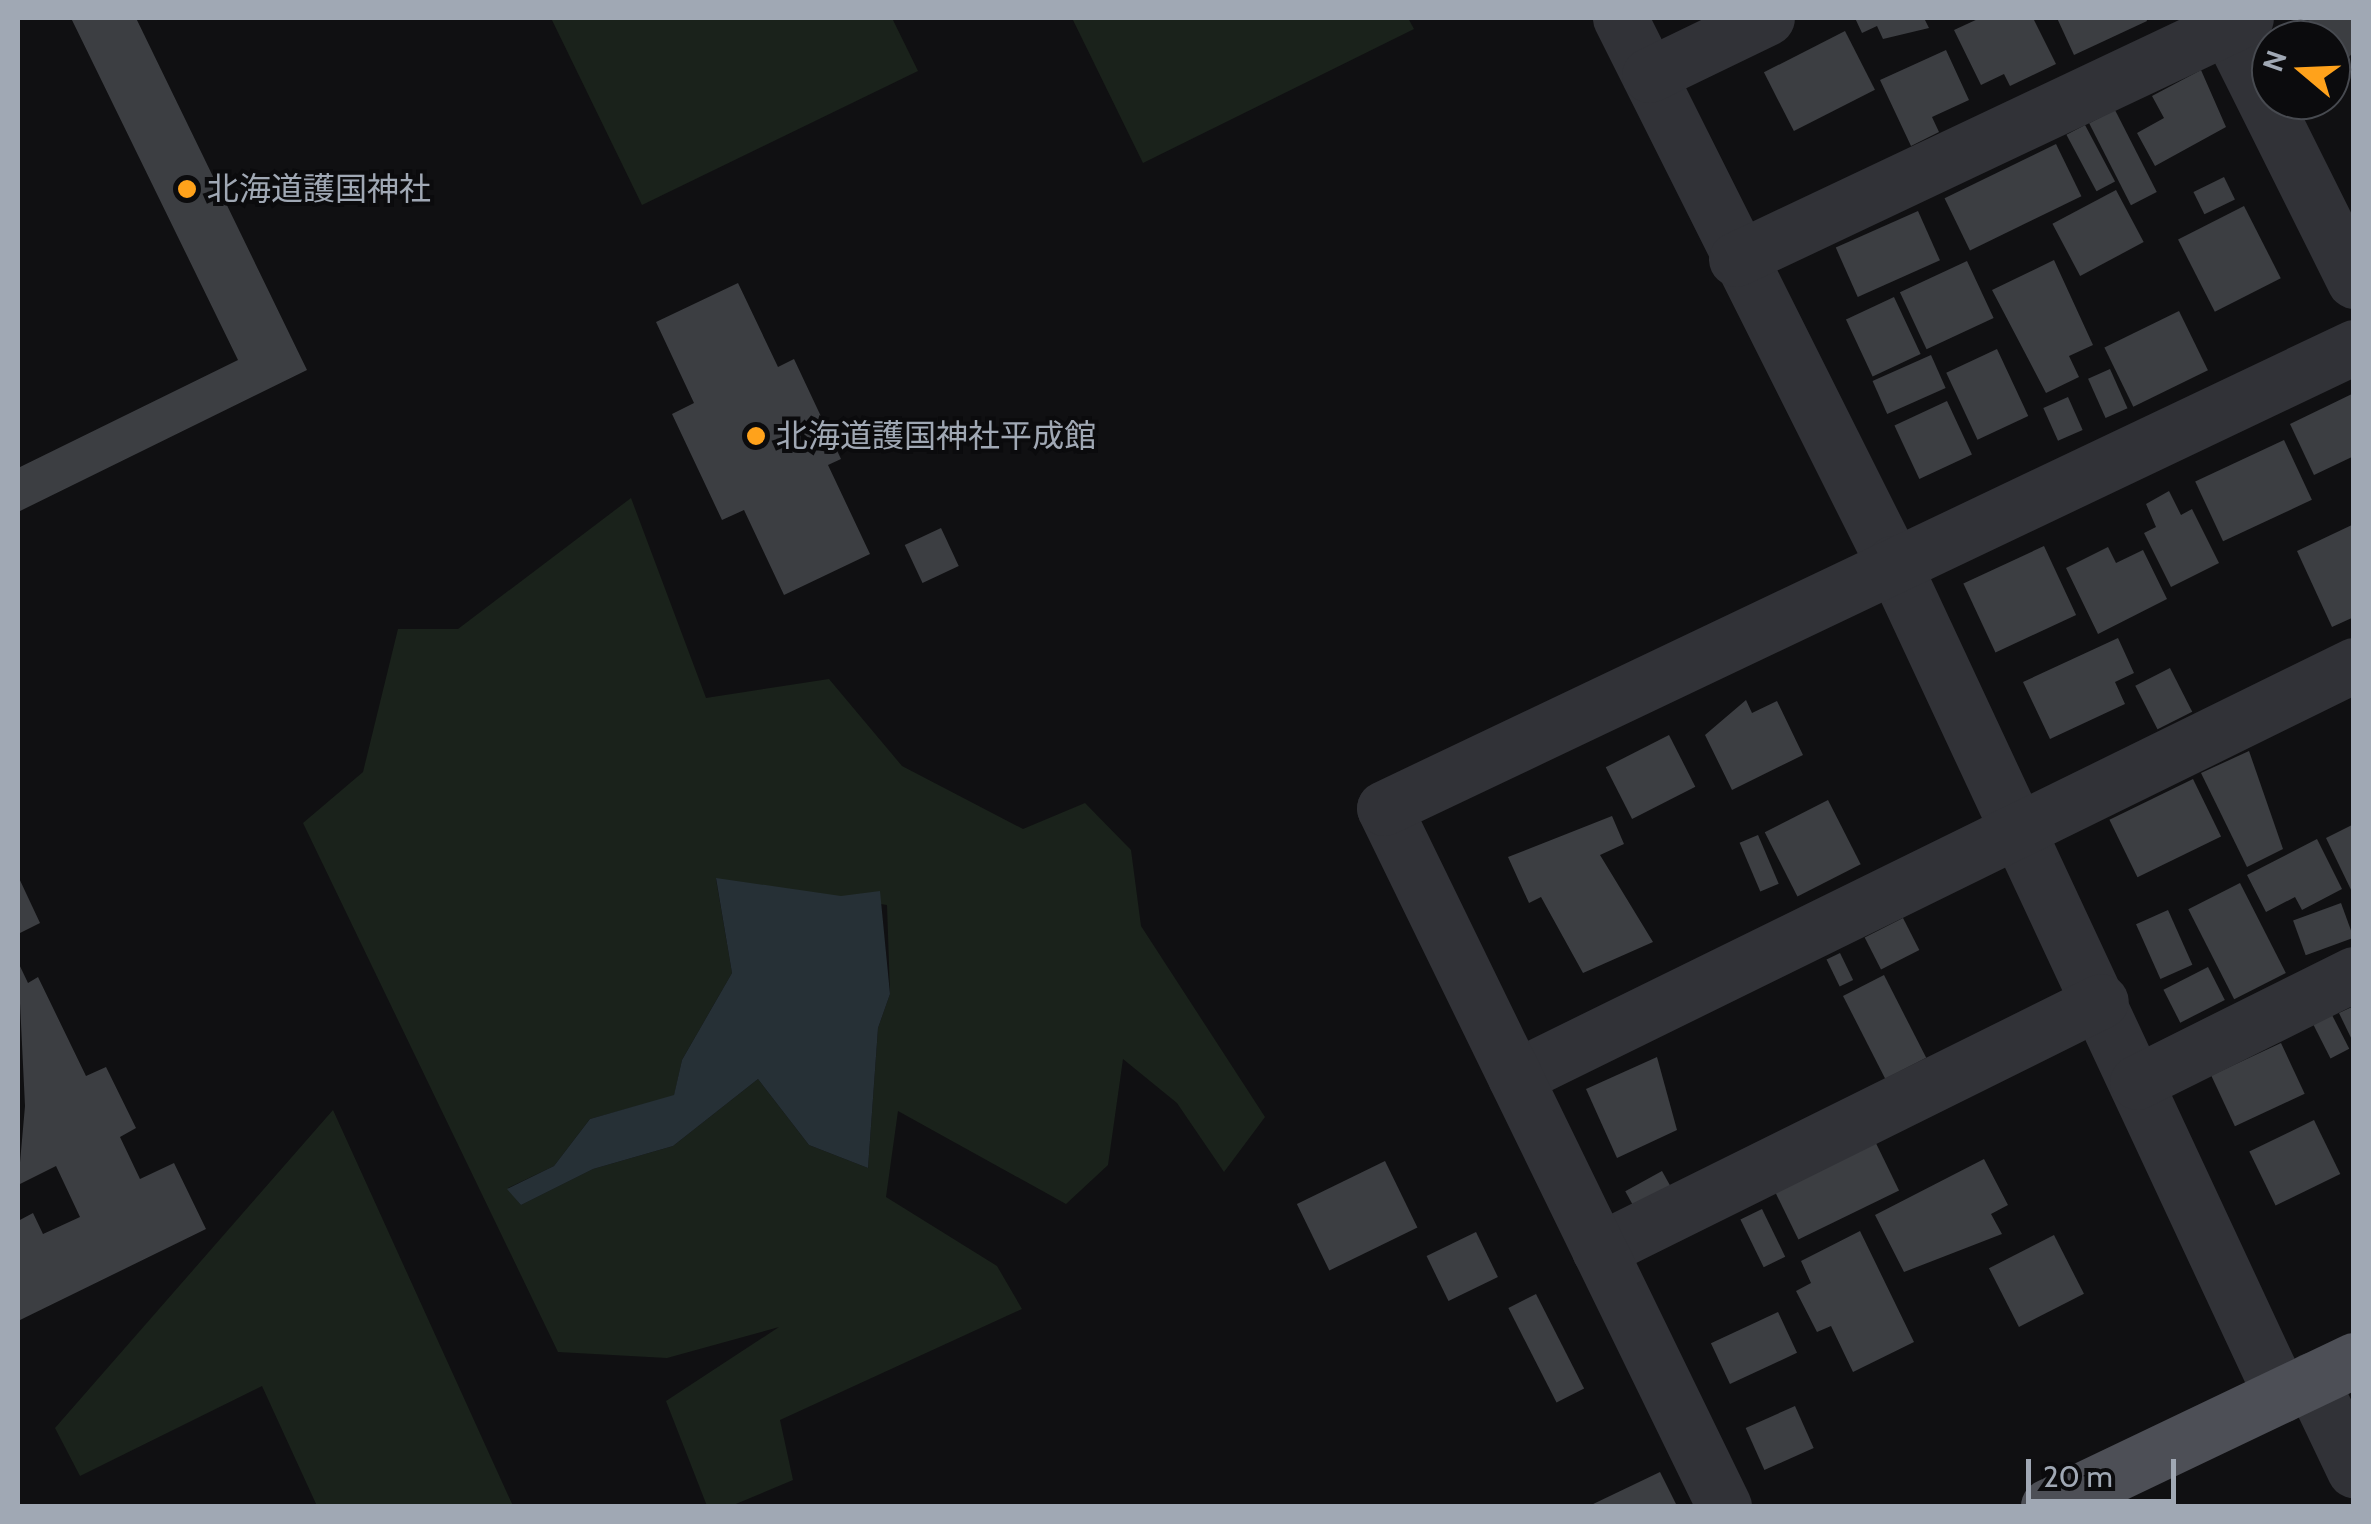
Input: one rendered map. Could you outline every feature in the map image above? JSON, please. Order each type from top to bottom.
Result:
[{"type":"main road","points":[[2048,1506],[2315,1378]]},
{"type":"street","points":[[1620,18],[1736,259],[1892,563],[2137,1082],[2315,1378],[2354,1470]]},
{"type":"street","points":[[1649,75],[1767,18]]},
{"type":"street","points":[[1736,259],[2232,21],[2354,281]]},
{"type":"street","points":[[1724,1506],[1384,808],[1892,563],[2354,348]]},
{"type":"street","points":[[1515,1077],[2354,665]]},
{"type":"street","points":[[2137,1082],[2354,974]]},
{"type":"street","points":[[1599,1250],[2101,1000]]},
{"type":"shaded area","points":[[551,18],[892,18],[918,71],[642,205]]},
{"type":"shaded area","points":[[1072,18],[1408,18],[1414,29],[1143,163]]},
{"type":"shaded area","points":[[631,498],[706,698],[829,679],[902,766],[1023,829],[1085,803],[1131,850],[1141,926],[1265,1117],[1224,1172],[1177,1103],[1123,1059],[1108,1165],[1066,1204],[898,1111],[886,1197],[997,1266],[1022,1309],[780,1420],[793,1480],[731,1506],[707,1506],[666,1401],[779,1327],[667,1358],[558,1352],[303,823],[363,772],[398,629],[458,629]],"holes":[[[716,879],[887,905],[890,994],[878,1028],[868,1168],[809,1145],[758,1079],[673,1146],[593,1169],[521,1205],[508,1188],[554,1166],[590,1119],[674,1096],[682,1060],[732,973]]]},
{"type":"shaded area","points":[[716,878],[841,896],[880,891],[890,994],[878,1028],[868,1168],[809,1145],[758,1079],[673,1146],[593,1169],[521,1205],[507,1189],[554,1166],[590,1119],[674,1095],[682,1060],[732,973]]},
{"type":"shaded area","points":[[333,1110],[513,1506],[317,1506],[262,1386],[80,1476],[55,1428]]},
{"type":"building","name":"北海道護国神社","points":[[71,18],[136,18],[307,370],[18,512],[18,468],[238,360]]},
{"type":"building","points":[[1855,18],[1924,18],[1929,28],[1883,39],[1877,26],[1862,33]]},
{"type":"building","points":[[1980,18],[2033,18],[2056,64],[2010,86],[2004,74],[1981,85],[1954,30]]},
{"type":"building","points":[[2057,18],[2146,18],[2147,21],[2074,55]]},
{"type":"building","points":[[2354,18],[2354,51],[2351,55],[2351,20],[2310,20]]},
{"type":"building","points":[[1845,31],[1875,90],[1794,131],[1764,72]]},
{"type":"building","points":[[1946,50],[1969,100],[1932,117],[1939,132],[1911,146],[1880,80]]},
{"type":"building","points":[[2201,70],[2226,127],[2155,166],[2137,133],[2164,118],[2152,96]]},
{"type":"building","points":[[2115,110],[2157,192],[2131,205],[2089,123]]},
{"type":"building","points":[[2085,125],[2115,182],[2097,191],[2066,135]]},
{"type":"building","points":[[2056,144],[2081,196],[1970,250],[1945,198]]},
{"type":"building","points":[[2224,177],[2235,199],[2204,214],[2193,192]]},
{"type":"building","points":[[2116,190],[2144,242],[2080,276],[2052,224]]},
{"type":"building","points":[[2244,206],[2281,278],[2215,312],[2178,240]]},
{"type":"building","points":[[1918,211],[1940,260],[1858,297],[1836,248]]},
{"type":"building","points":[[2054,260],[2093,345],[2069,356],[2079,377],[2046,393],[1992,290]]},
{"type":"building","points":[[1967,261],[1994,318],[1927,349],[1900,292]]},
{"type":"building","name":"北海道護国神社平成館","points":[[738,283],[778,367],[794,359],[841,459],[828,465],[870,554],[784,595],[744,510],[722,520],[672,414],[694,403],[656,322]]},
{"type":"building","points":[[1894,297],[1921,354],[1873,376],[1846,319]]},
{"type":"building","points":[[2179,311],[2208,370],[2133,407],[2104,347]]},
{"type":"building","points":[[1997,349],[2028,416],[1978,440],[1946,373]]},
{"type":"building","points":[[1931,355],[1946,388],[1887,414],[1873,381]]},
{"type":"building","points":[[2110,369],[2127,408],[2106,418],[2088,379]]},
{"type":"building","points":[[2354,393],[2354,456],[2314,475],[2290,424]]},
{"type":"building","points":[[2068,397],[2083,430],[2058,441],[2043,408]]},
{"type":"building","points":[[1947,401],[1972,454],[1919,479],[1894,426]]},
{"type":"building","points":[[2284,440],[2312,500],[2223,541],[2195,481]]},
{"type":"building","points":[[2169,491],[2181,515],[2192,509],[2219,563],[2171,587],[2144,533],[2156,527],[2146,504]]},
{"type":"building","points":[[2354,524],[2354,617],[2332,627],[2297,551]]},
{"type":"building","points":[[941,528],[959,566],[922,583],[905,545]]},
{"type":"building","points":[[2044,546],[2076,615],[1995,652],[1963,584]]},
{"type":"building","points":[[2108,547],[2116,563],[2143,550],[2167,599],[2098,634],[2066,568]]},
{"type":"building","points":[[2118,638],[2134,673],[2115,682],[2125,704],[2050,739],[2023,682]]},
{"type":"building","points":[[2170,668],[2192,712],[2157,729],[2135,686]]},
{"type":"building","points":[[1746,700],[1752,713],[1777,701],[1803,755],[1732,790],[1705,735]]},
{"type":"building","points":[[1669,735],[1695,787],[1632,819],[1606,767]]},
{"type":"building","points":[[2249,751],[2283,849],[2247,867],[2201,773]]},
{"type":"building","points":[[2193,779],[2221,837],[2137,877],[2109,820]]},
{"type":"building","points":[[1828,800],[1861,864],[1797,896],[1765,832]]},
{"type":"building","points":[[1612,816],[1624,844],[1600,855],[1653,942],[1583,973],[1541,897],[1529,903],[1508,857]]},
{"type":"building","points":[[2354,824],[2354,896],[2326,838]]},
{"type":"building","points":[[1758,835],[1779,884],[1760,892],[1740,843]]},
{"type":"building","points":[[2317,839],[2342,889],[2302,910],[2295,897],[2266,912],[2247,875]]},
{"type":"building","points":[[18,876],[40,923],[18,934]]},
{"type":"building","points":[[2240,883],[2286,973],[2234,999],[2188,909]]},
{"type":"building","points":[[2341,903],[2354,938],[2306,955],[2293,920]]},
{"type":"building","points":[[2168,910],[2192,965],[2160,979],[2136,924]]},
{"type":"building","points":[[1903,918],[1919,950],[1881,970],[1865,938]]},
{"type":"building","points":[[1840,953],[1853,980],[1840,987],[1827,960]]},
{"type":"building","points":[[18,962],[28,983],[38,977],[86,1076],[106,1067],[136,1128],[120,1137],[140,1179],[174,1163],[206,1229],[18,1321],[18,1221],[33,1213],[43,1234],[80,1217],[56,1166],[18,1185],[25,1106]]},
{"type":"building","points":[[2208,967],[2225,1000],[2180,1023],[2163,990]]},
{"type":"building","points":[[1884,975],[1926,1058],[1885,1079],[1843,996]]},
{"type":"building","points":[[2354,1006],[2354,1044],[2339,1013]]},
{"type":"building","points":[[2332,1015],[2349,1049],[2331,1058],[2313,1025]]},
{"type":"building","points":[[2281,1043],[2305,1094],[2235,1126],[2211,1076]]},
{"type":"building","points":[[1657,1057],[1677,1130],[1617,1158],[1586,1089]]},
{"type":"building","points":[[2314,1120],[2340,1174],[2276,1205],[2249,1152]]},
{"type":"building","points":[[1871,1133],[1899,1191],[1798,1240],[1770,1182]]},
{"type":"building","points":[[1984,1159],[2008,1205],[1991,1214],[2002,1234],[1904,1272],[1875,1215]]},
{"type":"building","points":[[1385,1161],[1417,1228],[1329,1270],[1297,1204]]},
{"type":"building","points":[[1662,1171],[1672,1189],[1635,1210],[1625,1191]]},
{"type":"building","points":[[1762,1209],[1785,1257],[1764,1267],[1740,1220]]},
{"type":"building","points":[[1860,1231],[1914,1342],[1853,1372],[1831,1326],[1817,1332],[1796,1291],[1811,1283],[1801,1261]]},
{"type":"building","points":[[1476,1232],[1498,1277],[1448,1301],[1427,1256]]},
{"type":"building","points":[[2054,1235],[2084,1294],[2019,1327],[1989,1268]]},
{"type":"building","points":[[1536,1294],[1584,1388],[1557,1403],[1508,1308]]},
{"type":"building","points":[[1778,1312],[1797,1353],[1730,1384],[1711,1343]]},
{"type":"building","points":[[1795,1406],[1814,1448],[1764,1470],[1746,1428]]},
{"type":"building","points":[[1660,1472],[1677,1506],[1589,1506]]},
{"type":"place","name":"北海道護国神社","points":[[187,189]]},
{"type":"place","name":"北海道護国神社平成館","points":[[756,436]]}]
